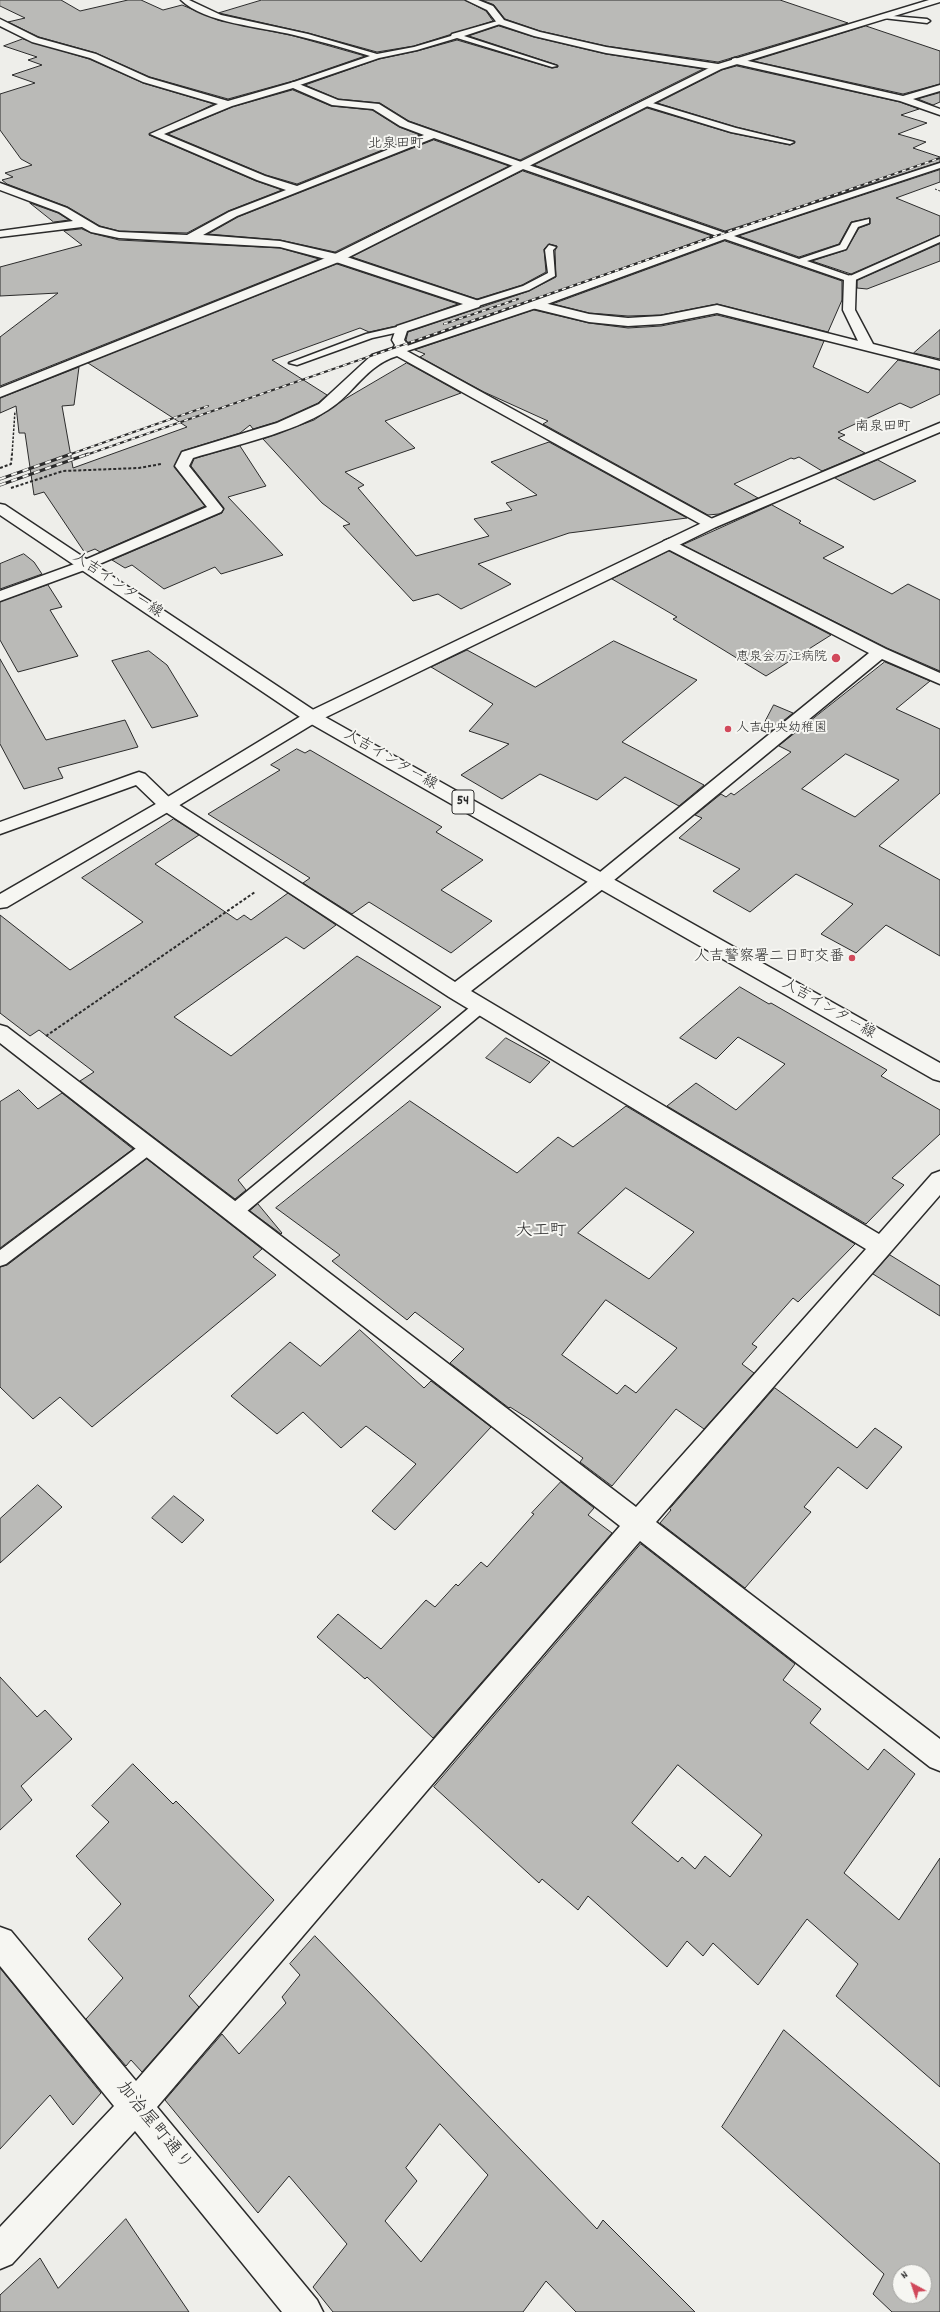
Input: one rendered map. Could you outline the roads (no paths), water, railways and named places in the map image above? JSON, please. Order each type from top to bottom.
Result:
[{"type":"street","points":[[470,0],[490,8],[502,22],[537,34],[606,50],[718,67]]},
{"type":"street","points":[[0,393],[337,258],[718,67],[938,0]]},
{"type":"street","points":[[0,22],[35,40],[59,48],[93,56],[116,68],[146,80],[228,104]]},
{"type":"street","points":[[735,61],[903,99],[940,112]]},
{"type":"street","points":[[297,190],[261,178],[155,134],[228,104],[294,85],[336,103],[375,106],[404,124],[523,166]]},
{"type":"street","points":[[903,99],[940,88]]},
{"type":"street","points":[[189,238],[233,214],[297,190],[432,135]]},
{"type":"street","points":[[0,186],[63,210],[95,230],[119,235],[280,244],[337,258],[475,304]]},
{"type":"street","points":[[0,234],[84,223]]},
{"type":"street","points":[[850,279],[849,310],[868,345]]},
{"type":"street","points":[[0,596],[85,565],[216,509],[182,466],[188,455],[282,426],[324,407],[377,358],[398,351],[402,344],[398,340],[400,329],[475,304]]},
{"type":"street","points":[[536,305],[589,318],[628,322],[661,320],[717,309],[804,332],[868,345],[940,365]]},
{"type":"street","points":[[398,351],[711,524]]},
{"type":"street","points":[[0,902],[167,805],[312,717],[711,524],[940,427]]},
{"type":"street","name":"人吉インター線","points":[[0,508],[312,717],[940,1073]]},
{"type":"street","points":[[669,544],[880,652],[940,680]]},
{"type":"street","points":[[456,992],[601,881],[880,652]]},
{"type":"street","points":[[0,828],[138,778],[167,805],[456,992],[880,1246]]},
{"type":"street","points":[[0,1032],[940,1757]]},
{"type":"street","points":[[0,2252],[136,2106],[638,1524],[880,1246],[940,1180]]},
{"type":"street","name":"加治屋町通り","points":[[0,1942],[305,2312]]},
{"type":"lane","points":[[184,0],[197,10],[318,38],[377,56]]},
{"type":"lane","points":[[884,16],[927,21]]},
{"type":"lane","points":[[294,85],[377,56],[415,48],[454,35],[502,22]]},
{"type":"lane","points":[[454,35],[554,66]]},
{"type":"lane","points":[[646,104],[734,130],[790,142]]},
{"type":"lane","points":[[398,351],[536,305],[728,236],[940,165]]},
{"type":"lane","points":[[523,166],[850,279],[940,239]]},
{"type":"lane","points":[[800,261],[843,247],[855,225],[866,221]]},
{"type":"lane","points":[[475,304],[527,287],[552,274],[549,250],[552,247]]},
{"type":"lane","points":[[294,363],[369,336],[400,329]]},
{"type":"lane","points":[[234,1212],[480,1007]]},
{"type":"lane","points":[[0,1259],[149,1147]]},
{"type":"railway","points":[[86,455],[940,158]]},
{"type":"railway","points":[[444,324],[518,299]]},
{"type":"railway","points":[[68,455],[208,406]]},
{"type":"railway","points":[[0,479],[71,454]]},
{"type":"railway","points":[[0,485],[88,454]]},
{"type":"place","name":"恵泉会万江病院","points":[[836,658]]},
{"type":"place","name":"人吉中央幼稚園","points":[[728,729]]},
{"type":"place","name":"人吉警察署二日町交番","points":[[852,958]]},
{"type":"district","name":"北泉田町","points":[[396,145]]},
{"type":"district","name":"南泉田町","points":[[883,428]]},
{"type":"district","name":"大工町","points":[[541,1233]]}]
